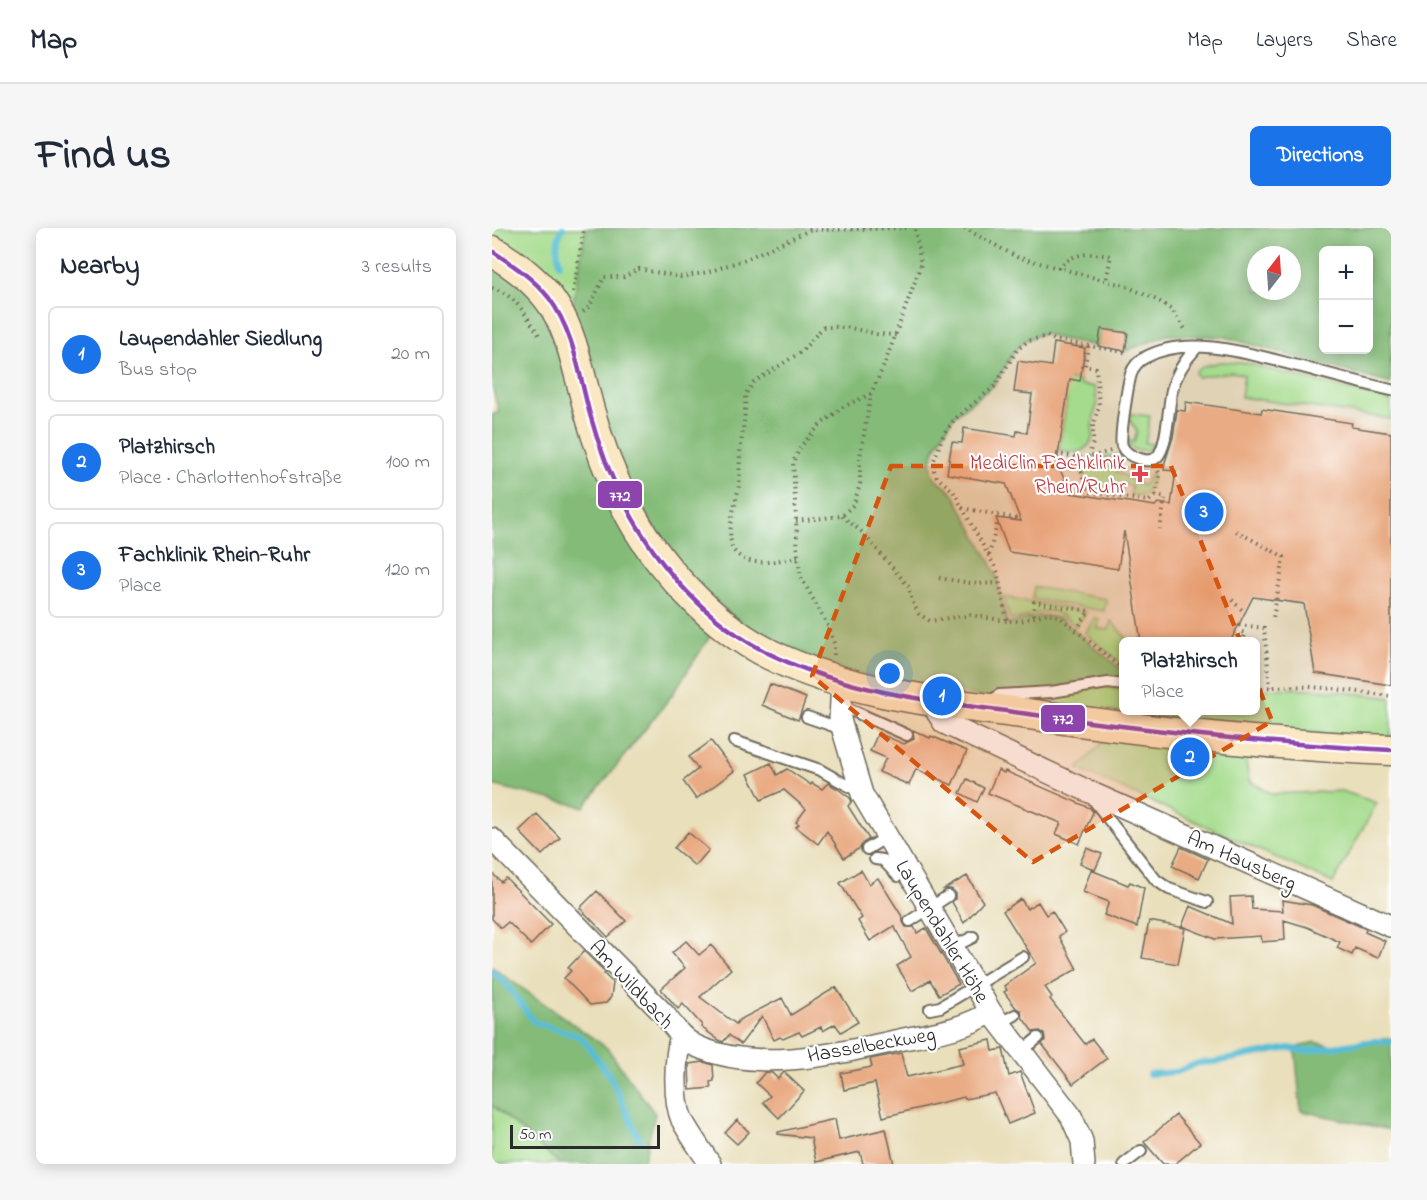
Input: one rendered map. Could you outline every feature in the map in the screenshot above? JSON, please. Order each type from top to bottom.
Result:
[{"type":"main road","points":[[492,250],[535,281],[550,298],[556,335],[590,411],[608,467],[631,517],[651,546],[692,596],[731,630],[769,655],[839,688],[878,691],[983,708],[1188,735],[1391,750]]},
{"type":"street","name":"Laupendahler Höhe","points":[[839,688],[842,729],[862,794],[907,869],[923,902],[976,986],[1002,1017],[1020,1052],[1071,1116],[1082,1142],[1084,1164]]},
{"type":"street","name":"Am Hausberg","points":[[933,700],[944,723],[1094,794],[1390,926]]},
{"type":"street","name":"Am Wildbach","points":[[492,839],[681,1035],[677,1054],[676,1086],[682,1118],[714,1162]]},
{"type":"street","name":"Hasselbeckweg","points":[[681,1035],[696,1046],[746,1059],[816,1057],[1002,1017]]},
{"type":"lane","points":[[1197,347],[1184,362],[1174,381],[1163,446],[1158,456],[1147,460],[1134,457],[1122,447],[1121,440],[1131,374],[1140,361],[1158,352],[1197,347],[1219,348],[1248,353],[1391,390]]},
{"type":"lane","points":[[983,708],[999,695],[1051,692],[1108,683],[1119,684]]},
{"type":"lane","points":[[839,688],[907,735]]},
{"type":"lane","points":[[807,717],[842,729]]},
{"type":"lane","points":[[734,741],[820,770],[862,794]]},
{"type":"lane","points":[[1094,794],[1095,802],[1156,880],[1168,889],[1207,902]]},
{"type":"lane","points":[[867,849],[887,837]]},
{"type":"lane","points":[[875,859],[883,860],[898,876],[907,869]]},
{"type":"lane","points":[[910,921],[923,902],[948,896]]},
{"type":"lane","points":[[953,947],[973,938]]},
{"type":"lane","points":[[930,1009],[940,1007],[1023,957]]},
{"type":"lane","points":[[1020,1052],[1038,1038]]},
{"type":"lane","points":[[1124,1164],[1141,1151]]},
{"type":"path","points":[[556,335],[584,228]]},
{"type":"path","points":[[556,335],[591,306],[604,277],[624,277],[639,269],[681,276],[708,272],[746,259],[810,230],[906,228]]},
{"type":"path","points":[[796,521],[842,516],[854,504],[860,484],[860,456],[871,394],[896,335],[921,266],[915,228]]},
{"type":"path","points":[[964,228],[1017,257],[1126,286],[1159,301],[1172,310],[1197,347]]},
{"type":"path","points":[[1057,269],[1065,261],[1081,254],[1112,256],[1106,281]]},
{"type":"path","points":[[492,288],[503,292],[556,335]]},
{"type":"path","points":[[798,557],[763,563],[746,560],[735,552],[731,542],[746,416],[745,395],[754,382],[801,352],[823,327],[846,327],[877,334],[896,335]]},
{"type":"path","points":[[1007,621],[997,571],[953,491],[937,477],[934,470],[937,446],[956,418],[995,386],[1017,350],[1037,337],[1047,336],[1055,340],[1137,355],[1140,361]]},
{"type":"path","points":[[1088,346],[1085,366],[1096,368],[1099,406],[1094,435],[1082,477],[1088,492],[1149,501],[1156,495],[1160,474],[1153,459]]},
{"type":"path","points":[[839,688],[834,644],[829,628],[801,578],[793,462],[801,446],[819,425],[843,406],[871,394]]},
{"type":"path","points":[[1056,453],[1086,458],[1122,447]]},
{"type":"path","points":[[1156,495],[1165,497],[1160,529]]},
{"type":"path","points":[[961,508],[1019,519]]},
{"type":"path","points":[[842,516],[862,532],[909,587],[912,601],[919,614],[930,621],[970,615],[1020,621],[1034,615],[1048,613],[1061,618],[1077,629],[1119,666]]},
{"type":"path","points":[[989,555],[997,524]]},
{"type":"path","points":[[1236,531],[1284,557],[1273,618]]},
{"type":"path","points":[[939,578],[977,584],[999,583]]},
{"type":"path","points":[[1232,600],[1245,613]]},
{"type":"path","points":[[1034,615],[1034,602],[1089,611],[1077,629]]},
{"type":"path","points":[[1239,625],[1263,628],[1270,687]]},
{"type":"path","points":[[1242,632],[1245,633],[1244,637]]},
{"type":"path","points":[[1260,688],[1334,689],[1391,696]]},
{"type":"highlighted area","points":[[891,466],[1171,466],[1272,721],[1033,862],[812,676]]},
{"type":"shaded area","name":"MediClin Fachklinik Rhein/Ruhr","points":[[1018,319],[1139,330],[1175,349],[1220,350],[1391,392],[1391,740],[1109,717],[1019,642],[865,507]]},
{"type":"green space","points":[[492,228],[586,228],[575,297],[566,296],[538,271],[492,241]]},
{"type":"green space","points":[[586,228],[1391,228],[1391,384],[1225,337],[1167,335],[1125,351],[1127,333],[1101,329],[1098,346],[1056,338],[1047,334],[1040,334],[1026,340],[1015,350],[994,385],[954,416],[935,448],[931,461],[932,471],[936,479],[953,493],[990,561],[996,574],[1007,623],[1040,616],[1060,619],[1119,667],[1119,682],[991,699],[845,671],[751,632],[690,579],[632,500],[571,318]]},
{"type":"green space","points":[[492,260],[547,307],[585,418],[716,627],[672,695],[584,807],[492,785],[492,415],[499,412],[492,387]]},
{"type":"green space","points":[[1220,362],[1245,363],[1391,401],[1391,419],[1241,397],[1244,375],[1232,372],[1197,377],[1195,372],[1204,366]]},
{"type":"green space","points":[[1058,378],[1080,381],[1080,385],[1095,387],[1097,404],[1092,425],[1093,436],[1091,442],[1080,451],[1059,450],[1067,399]]},
{"type":"green space","points":[[1130,414],[1150,416],[1145,443],[1153,444],[1149,450],[1135,450],[1127,445],[1125,440],[1134,442],[1137,431],[1129,419]]},
{"type":"green space","points":[[1118,455],[1122,457],[1115,471],[1143,486],[1152,473],[1150,485],[1143,495],[1130,495],[1132,486],[1123,484],[1120,494],[1089,489],[1083,472],[1085,467],[1095,460]]},
{"type":"green space","points":[[1034,587],[1106,599],[1104,611],[1032,599]]},
{"type":"green space","points":[[1004,597],[1086,612],[1076,627],[1057,613],[1050,611],[1010,619]]},
{"type":"green space","points":[[1095,618],[1099,619],[1098,629],[1109,630],[1111,621],[1125,637],[1119,637],[1119,662],[1085,633]]},
{"type":"green space","points":[[1094,687],[1119,688],[1119,712],[1001,697]]},
{"type":"green space","points":[[1273,689],[1324,690],[1391,698],[1391,737],[1270,731],[1143,715],[1260,715],[1260,691]]},
{"type":"green space","points":[[1106,738],[1245,754],[1249,781],[1272,794],[1342,791],[1377,803],[1333,883],[1078,769]]},
{"type":"green space","points":[[492,967],[607,1048],[655,1114],[643,1164],[560,1164],[492,1105]]},
{"type":"green space","points":[[1391,1038],[1391,1130],[1301,1111],[1295,1048],[1314,1042],[1339,1047]]},
{"type":"green space","points":[[492,1105],[560,1164],[492,1164]]},
{"type":"building","points":[[1101,329],[1128,333],[1125,351],[1098,346]]},
{"type":"building","points":[[1054,343],[1085,348],[1080,381],[1070,379],[1057,462],[1070,493],[1155,506],[1158,503],[1171,505],[1176,471],[1164,470],[1165,462],[1173,437],[1177,410],[1185,411],[1186,402],[1261,413],[1262,409],[1352,423],[1351,427],[1391,433],[1391,685],[1315,673],[1304,604],[1253,597],[1233,637],[1140,637],[1124,531],[1118,569],[1009,552],[996,518],[1021,521],[1006,484],[947,474],[952,442],[962,443],[964,428],[1016,436],[1017,431],[1027,433],[1032,394],[1014,392],[1018,361],[1051,366]]},
{"type":"building","points":[[770,684],[806,698],[798,720],[762,705]]},
{"type":"building","points":[[913,730],[967,751],[952,785],[916,769],[909,785],[879,772],[886,758],[870,751],[878,733],[904,744],[914,739]]},
{"type":"building","points":[[711,741],[734,771],[696,799],[683,781],[698,769],[689,757]]},
{"type":"building","points":[[771,763],[777,775],[787,769],[811,785],[812,783],[822,789],[828,783],[850,798],[852,801],[848,806],[869,839],[844,858],[827,831],[818,844],[796,827],[799,824],[796,822],[806,809],[784,790],[761,800],[748,774]]},
{"type":"building","points":[[998,770],[1090,808],[1093,812],[1079,844],[1056,834],[1061,823],[988,793]]},
{"type":"building","points":[[967,779],[984,788],[977,802],[960,793]]},
{"type":"building","points":[[537,814],[560,838],[542,855],[519,831]]},
{"type":"building","points":[[688,832],[709,850],[695,866],[674,848]]},
{"type":"building","points":[[1181,847],[1208,859],[1199,878],[1172,866]]},
{"type":"building","points":[[1087,848],[1102,854],[1095,870],[1080,863]]},
{"type":"building","points":[[861,870],[869,884],[878,878],[903,918],[906,927],[914,927],[917,933],[926,928],[959,984],[939,995],[930,980],[912,991],[897,966],[911,957],[894,926],[870,941],[858,921],[862,918],[840,883]]},
{"type":"building","points":[[1091,870],[1128,885],[1130,882],[1144,888],[1137,927],[1104,915],[1109,902],[1083,892]]},
{"type":"building","points":[[492,873],[501,882],[506,878],[551,924],[531,945],[508,922],[501,928],[492,919]]},
{"type":"building","points":[[967,876],[983,902],[964,923],[952,902],[955,899],[955,892],[951,889],[944,889]]},
{"type":"building","points":[[597,891],[626,921],[608,937],[580,908]]},
{"type":"building","points":[[1251,896],[1252,909],[1283,911],[1282,900],[1312,905],[1366,929],[1365,932],[1385,941],[1378,958],[1355,948],[1352,955],[1337,948],[1340,942],[1307,927],[1284,920],[1285,940],[1262,942],[1261,936],[1215,939],[1182,926],[1190,906],[1232,924],[1230,897]]},
{"type":"building","points":[[1021,899],[1027,909],[1038,902],[1046,915],[1052,911],[1065,932],[1059,936],[1077,969],[1045,987],[1052,997],[1050,999],[1085,1044],[1092,1039],[1107,1058],[1073,1084],[1042,1044],[1045,1040],[1044,1034],[1040,1031],[1033,1032],[1022,1017],[1021,1011],[1004,992],[1007,990],[1004,986],[1036,963],[1003,911]]},
{"type":"building","points":[[1149,921],[1185,928],[1178,964],[1142,958]]},
{"type":"building","points":[[686,941],[699,955],[711,945],[731,969],[700,997],[736,1024],[739,1020],[782,998],[791,1015],[836,987],[858,1022],[841,1032],[835,1024],[823,1031],[821,1027],[802,1036],[799,1032],[774,1040],[762,1016],[741,1044],[729,1035],[723,1042],[701,1027],[702,1025],[683,1004],[678,1009],[661,989],[685,968],[672,953]]},
{"type":"building","points":[[584,951],[613,983],[611,997],[606,1003],[590,1005],[564,978],[571,971],[568,968]]},
{"type":"building","points":[[991,1040],[993,1051],[1003,1049],[1009,1076],[1020,1072],[1035,1113],[1008,1124],[995,1093],[965,1099],[964,1097],[883,1117],[875,1083],[844,1090],[841,1073],[872,1067],[870,1059],[901,1053],[907,1077],[963,1064],[959,1047]]},
{"type":"building","points":[[704,1062],[713,1065],[714,1081],[710,1082],[711,1088],[690,1090],[689,1064]]},
{"type":"building","points":[[765,1072],[772,1073],[778,1079],[784,1072],[804,1091],[779,1118],[763,1102],[770,1096],[756,1083]]},
{"type":"building","points":[[1176,1115],[1200,1143],[1175,1164],[1163,1164],[1144,1142]]},
{"type":"building","points":[[835,1119],[839,1140],[886,1129],[894,1164],[863,1164],[860,1152],[816,1162],[811,1138],[778,1134],[778,1132]]},
{"type":"building","points":[[737,1120],[749,1132],[737,1144],[725,1133]]},
{"type":"waterway","points":[[560,264],[557,246],[563,228]]},
{"type":"waterway","points":[[492,972],[504,981],[534,1022],[581,1037],[610,1076],[640,1141]]},
{"type":"waterway","points":[[1149,1074],[1177,1072],[1198,1063],[1289,1048],[1305,1051],[1374,1041],[1391,1042]]},
{"type":"transit line","name":"772","points":[[492,251],[536,284],[557,310],[570,338],[596,436],[605,460],[620,495],[653,551],[687,592],[707,611],[727,628],[772,655],[832,679],[926,700],[1206,736],[1391,750]]},
{"type":"place","name":"MediClin Fachklinik Rhein/Ruhr","points":[[1140,474]]},
{"type":"place","name":"Fachklinik Rhein-Ruhr","points":[[1204,512]]},
{"type":"place","name":"Laupendahler Siedlung","points":[[942,696]]},
{"type":"place","name":"Platzhirsch","points":[[1190,757]]}]
